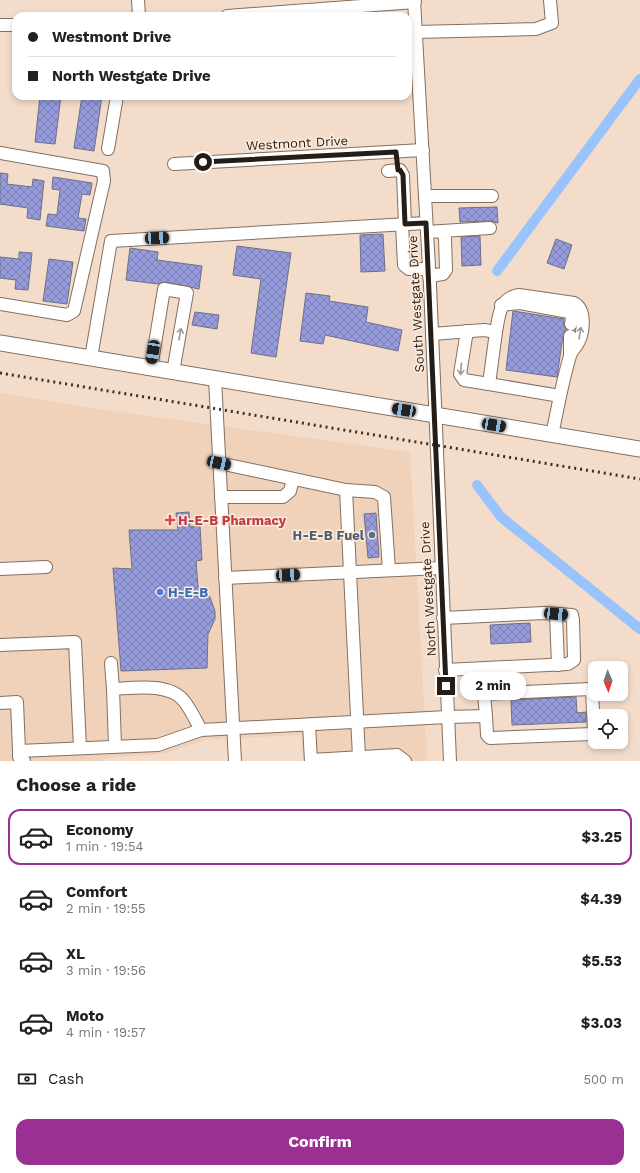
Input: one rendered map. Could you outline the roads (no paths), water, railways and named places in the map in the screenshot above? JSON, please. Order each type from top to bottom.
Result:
[{"type":"main road","points":[[0,343],[640,449]]},
{"type":"street","points":[[138,0],[139,12]]},
{"type":"street","points":[[416,32],[536,29],[552,23],[550,0]]},
{"type":"street","points":[[277,12],[415,1]]},
{"type":"street","name":"South Westgate Drive","points":[[415,1],[416,32],[414,82],[423,150],[435,416]]},
{"type":"street","points":[[0,25],[12,25]]},
{"type":"street","points":[[108,149],[116,100]]},
{"type":"street","name":"Westmont Drive","points":[[174,164],[423,150]]},
{"type":"street","points":[[396,152],[393,171],[400,170],[403,175],[404,265],[409,269],[443,274],[446,270],[445,238],[442,231]]},
{"type":"street","points":[[0,153],[103,172],[104,181],[74,311],[67,315],[0,304]]},
{"type":"street","points":[[425,196],[492,196]]},
{"type":"street","points":[[90,358],[111,241],[404,224],[442,231],[490,228]]},
{"type":"street","points":[[151,368],[164,289],[187,294],[173,372]]},
{"type":"street","points":[[489,384],[496,332],[502,305],[510,296],[518,295],[579,305],[583,318],[579,342],[570,354]]},
{"type":"street","points":[[502,305],[520,303],[569,312],[572,317],[570,354],[552,435]]},
{"type":"street","points":[[432,334],[484,330],[496,332]]},
{"type":"street","points":[[466,331],[460,374],[464,380],[560,396]]},
{"type":"street","points":[[215,379],[235,761]]},
{"type":"street","name":"North Westgate Drive","points":[[435,416],[440,568],[450,761]]},
{"type":"street","points":[[219,463],[346,490],[375,492],[384,497],[389,570]]},
{"type":"street","points":[[221,497],[283,497],[290,491],[293,478]]},
{"type":"street","points":[[346,490],[359,757]]},
{"type":"street","points":[[0,569],[46,567]]},
{"type":"street","points":[[225,578],[440,568]]},
{"type":"street","points":[[443,618],[544,613],[572,616],[573,620],[574,660],[568,664],[445,670]]},
{"type":"street","points":[[556,614],[558,665]]},
{"type":"street","points":[[0,645],[75,642],[80,748]]},
{"type":"street","points":[[112,663],[115,746]]},
{"type":"street","points":[[482,669],[487,736],[490,738],[592,734],[594,732],[592,691],[590,689],[484,694]]},
{"type":"street","points":[[113,689],[146,688],[168,691],[183,700],[201,730]]},
{"type":"street","points":[[0,703],[17,702],[19,758],[80,748],[158,745],[201,730],[233,730],[486,716]]},
{"type":"street","points":[[309,725],[311,760],[397,755],[405,761]]},
{"type":"waterway","points":[[497,271],[640,79]]},
{"type":"waterway","points":[[477,485],[501,517],[640,629]]},
{"type":"railway","points":[[0,373],[640,479]]},
{"type":"place","name":"H-E-B Pharmacy","points":[[170,520]]},
{"type":"place","name":"H-E-B Fuel","points":[[372,535]]},
{"type":"place","name":"H-E-B","points":[[160,592]]}]
